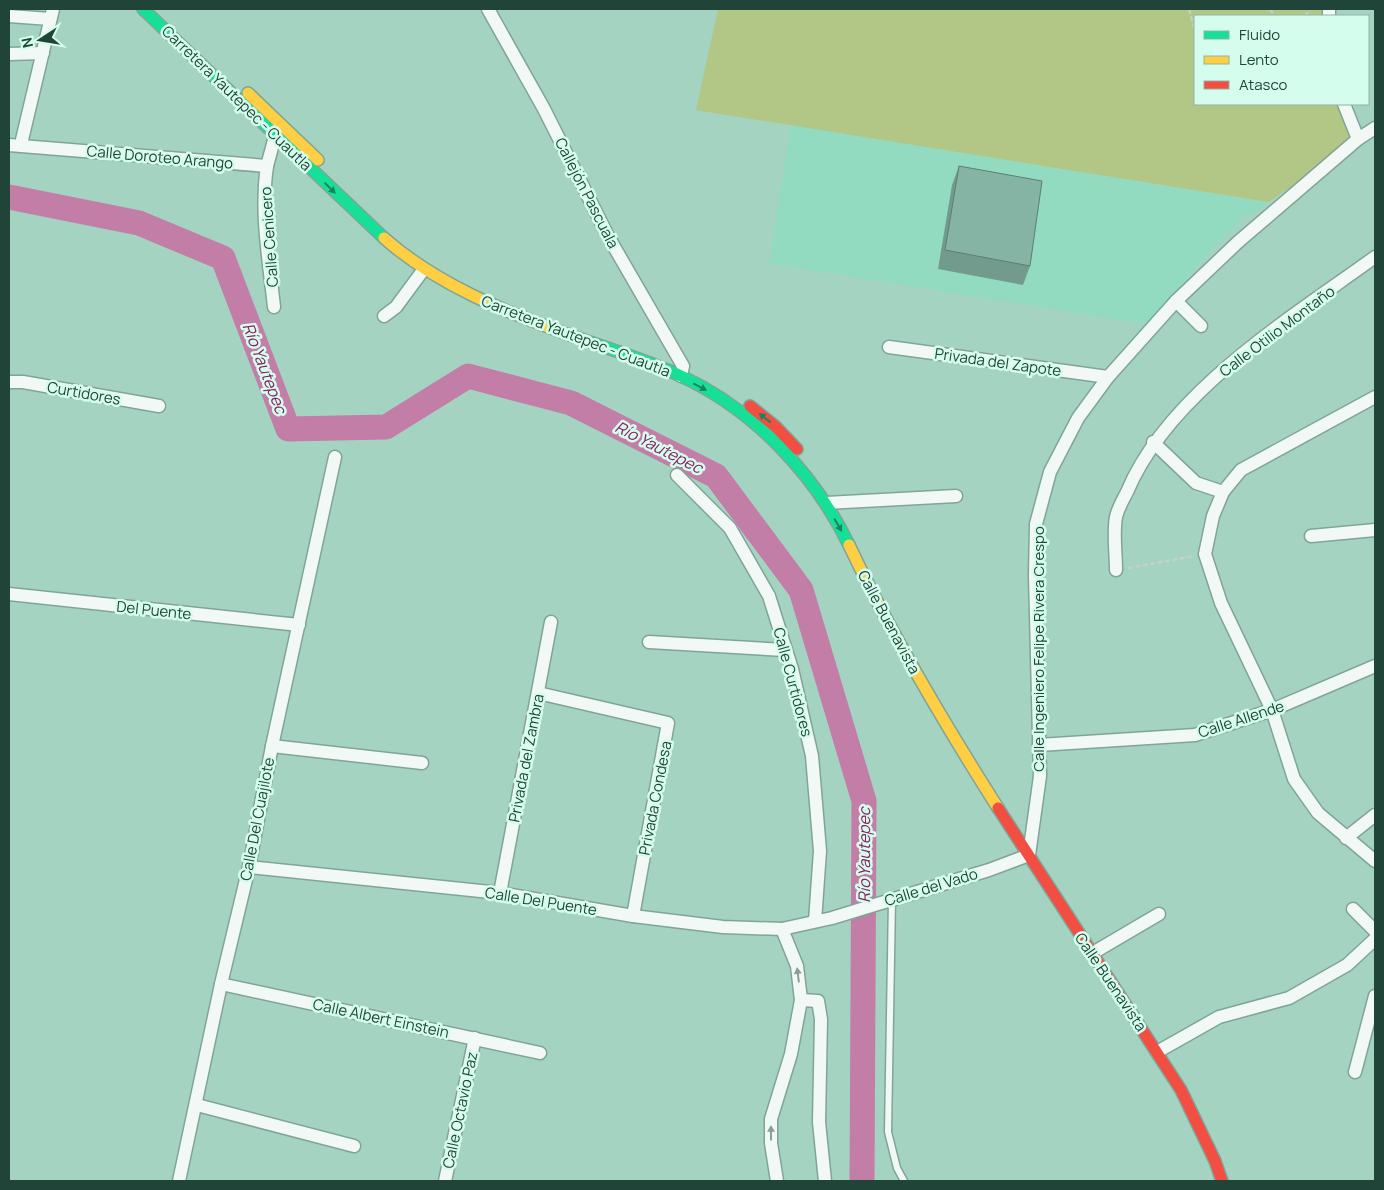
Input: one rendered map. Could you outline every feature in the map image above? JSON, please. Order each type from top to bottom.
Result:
[{"type":"main road","name":"Carretera Yautepec - Cuautla","points":[[143,9],[274,134],[401,245],[431,261],[509,313],[682,371],[726,401],[795,454]]},
{"type":"main road","name":"Carretera Yautepec - Cuautla","points":[[159,9],[280,122],[372,213],[424,269],[480,295]]},
{"type":"main road","name":"Calle Buenavista","points":[[795,454],[831,502],[967,742],[986,789],[1091,954],[1181,1090],[1216,1161],[1222,1181]]},
{"type":"street","name":"Callejón Pascuala","points":[[488,9],[544,109],[609,238],[682,371]]},
{"type":"street","points":[[9,16],[52,14],[43,53],[15,144]]},
{"type":"street","points":[[9,54],[43,53]]},
{"type":"street","points":[[1344,105],[1358,139]]},
{"type":"street","points":[[267,166],[274,134],[280,122]]},
{"type":"street","name":"Calle Ingeniero Felipe Rivera Crespo","points":[[1029,855],[1040,776],[1035,575],[1036,524],[1050,472],[1078,418],[1108,377],[1176,301],[1238,242],[1358,139],[1375,128]]},
{"type":"street","name":"Calle Doroteo Arango","points":[[15,144],[267,166]]},
{"type":"street","name":"Calle Cenicero","points":[[267,166],[263,191],[264,216],[274,307]]},
{"type":"street","name":"Calle Otilio Montaño","points":[[1116,570],[1116,517],[1131,482],[1153,442],[1240,355],[1375,257]]},
{"type":"street","points":[[384,316],[396,307],[424,269]]},
{"type":"street","points":[[1176,301],[1201,326]]},
{"type":"street","name":"Privada del Zapote","points":[[889,347],[1108,377]]},
{"type":"street","name":"Curtidores","points":[[9,382],[23,382],[159,406]]},
{"type":"street","points":[[1375,397],[1241,470],[1223,492],[1213,516],[1205,554],[1221,603],[1272,710],[1294,779],[1318,813],[1375,861]]},
{"type":"street","points":[[1153,442],[1196,483],[1223,492]]},
{"type":"street","name":"Calle Del Cuajilote","points":[[179,1181],[197,1105],[221,984],[249,867],[272,746],[335,458]]},
{"type":"street","name":"Calle Curtidores","points":[[677,475],[730,528],[769,596],[812,756],[820,851],[816,921]]},
{"type":"street","points":[[831,502],[956,496]]},
{"type":"street","points":[[1311,536],[1375,530]]},
{"type":"street","name":"Del Puente","points":[[9,594],[299,625]]},
{"type":"street","name":"Privada del Zambra","points":[[500,893],[551,622]]},
{"type":"street","points":[[649,642],[785,650]]},
{"type":"street","name":"Calle Allende","points":[[1039,744],[1195,735],[1272,710],[1375,666]]},
{"type":"street","name":"Privada Condesa","points":[[538,694],[668,723],[632,916]]},
{"type":"street","points":[[272,746],[422,763]]},
{"type":"street","points":[[1346,838],[1375,815]]},
{"type":"street","name":"Calle del Vado","points":[[832,918],[989,870],[1029,855]]},
{"type":"street","name":"Calle Del Puente","points":[[249,867],[500,893],[632,916],[723,927],[782,929],[832,918]]},
{"type":"street","points":[[1353,909],[1375,931]]},
{"type":"street","points":[[1091,954],[1159,914]]},
{"type":"street","points":[[777,1181],[771,1143],[771,1119],[792,1054],[801,1000],[797,966],[782,929]]},
{"type":"street","points":[[1157,1052],[1219,1017],[1289,998],[1347,964],[1375,939]]},
{"type":"street","name":"Calle Albert Einstein","points":[[221,984],[540,1053]]},
{"type":"street","points":[[1355,1072],[1375,996]]},
{"type":"street","points":[[801,1000],[818,1001],[821,1019],[819,1122],[825,1181]]},
{"type":"street","name":"Calle Octavio Paz","points":[[445,1181],[475,1038]]},
{"type":"street","points":[[197,1105],[354,1146]]},
{"type":"lane","points":[[892,899],[888,1132],[897,1168],[904,1181]]},
{"type":"path","points":[[1189,9],[1194,27]]},
{"type":"path","points":[[1116,570],[1205,554]]},
{"type":"shaded area","points":[[718,9],[1329,9],[1329,15],[1194,15],[1194,105],[1344,105],[1358,139],[1269,202],[696,110]]},
{"type":"shaded area","points":[[791,124],[1269,202],[1257,211],[1244,215],[1188,275],[1187,288],[1151,325],[769,263]]},
{"type":"building","points":[[959,166],[1042,181],[1030,266],[945,250]]},
{"type":"waterway","name":"Río Yautepec","points":[[9,197],[139,223],[223,258],[288,429],[386,427],[468,376],[571,403],[716,476],[801,590],[864,801],[862,1181]]},
{"type":"traffic: fast","points":[[143,9],[384,238]]},
{"type":"traffic: fast","points":[[567,334],[681,376],[708,390],[733,407],[757,425],[800,469],[835,518],[849,545]]},
{"type":"traffic: slow","points":[[248,93],[318,160]]},
{"type":"traffic: slow","points":[[384,238],[404,254],[448,283],[495,306],[567,334]]},
{"type":"traffic: slow","points":[[849,545],[919,679],[998,808]]},
{"type":"traffic: jam","points":[[750,406],[776,427],[797,449]]},
{"type":"traffic: jam","points":[[998,808],[1181,1090],[1215,1161],[1222,1181]]}]
